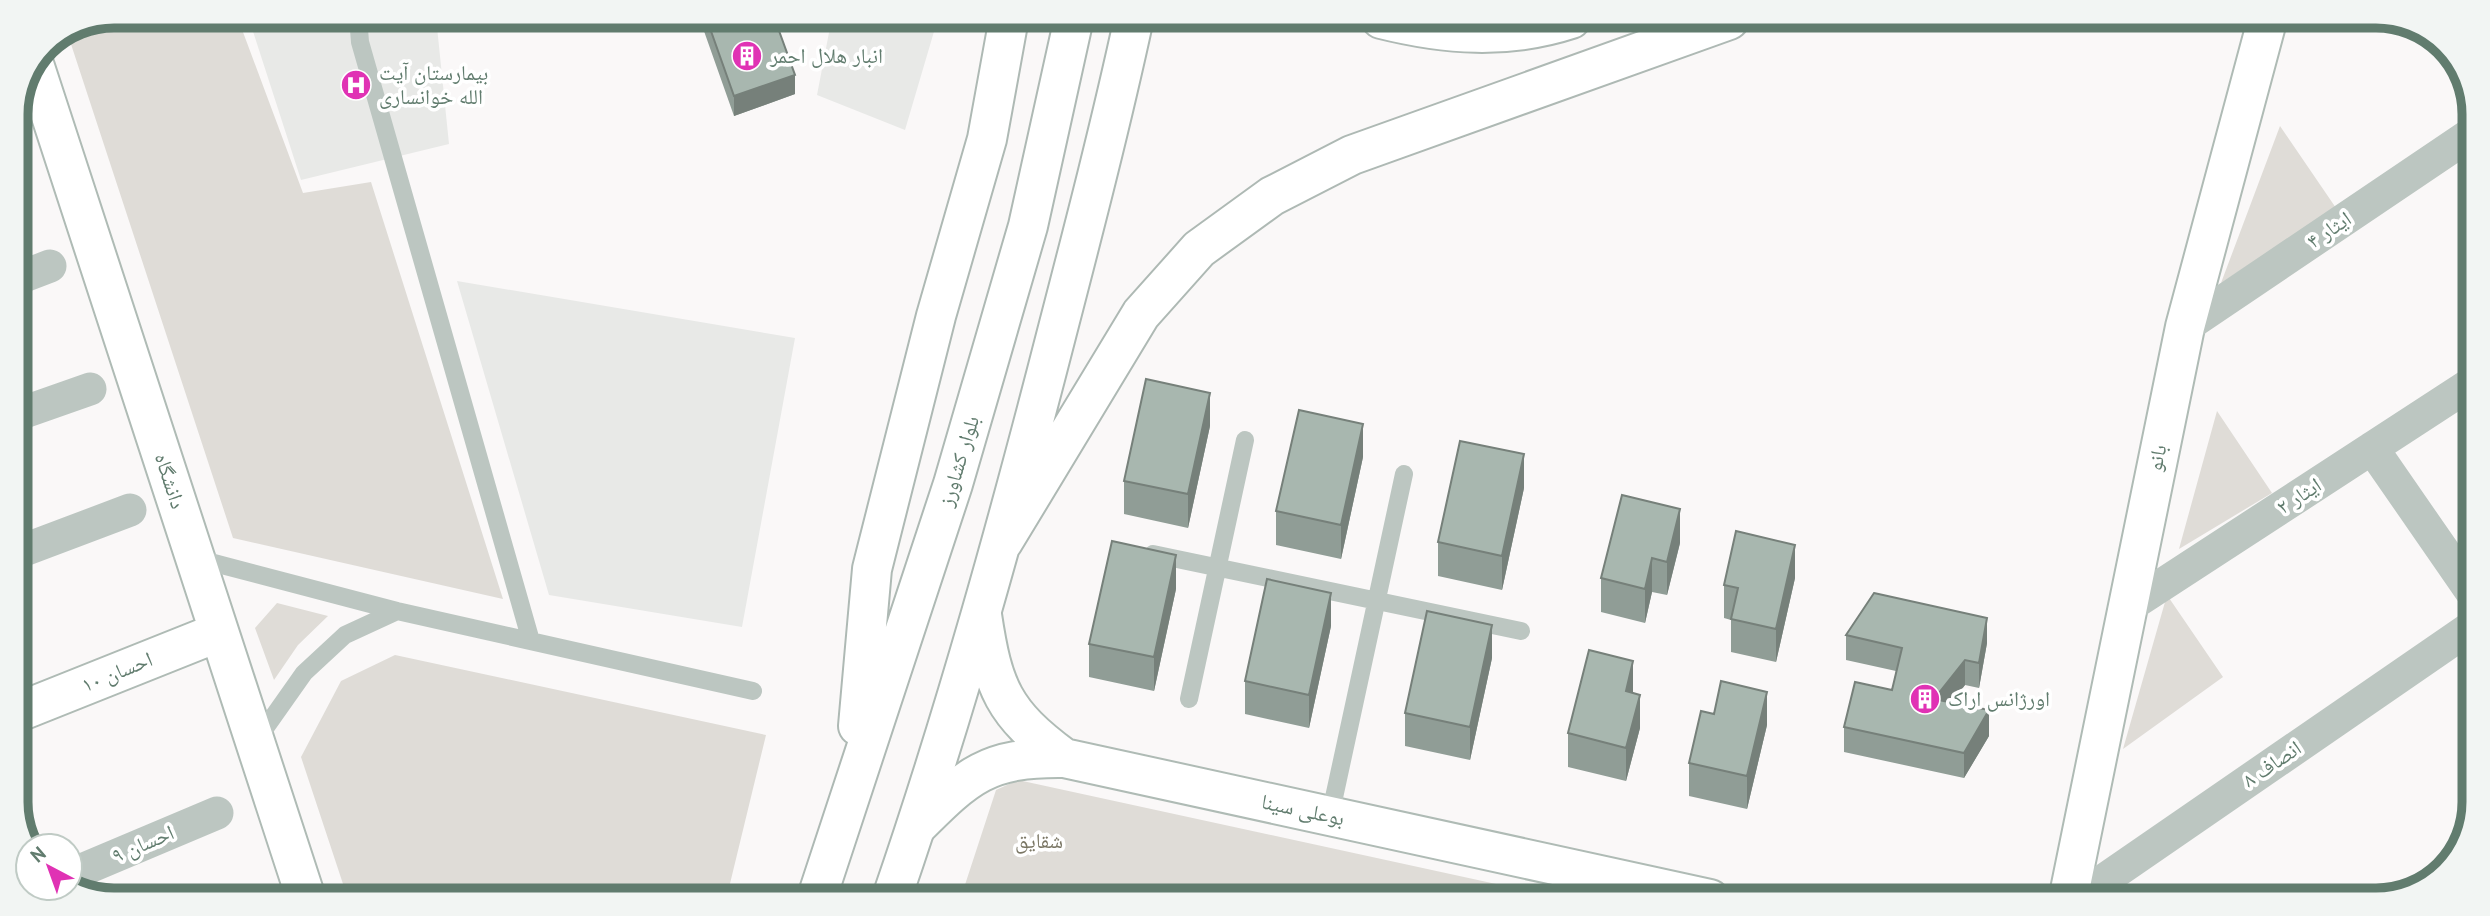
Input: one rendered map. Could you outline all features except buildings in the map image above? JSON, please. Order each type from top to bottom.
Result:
[{"type":"main road","points":[[852,793],[872,569],[936,316],[987,139],[1007,28]]},
{"type":"main road","name":"بلوار کشاورز","points":[[820,888],[953,484],[1028,226],[1072,28]]},
{"type":"main road","points":[[895,888],[1003,542],[1116,102],[1132,28]]},
{"type":"main road","points":[[1418,28],[1495,35],[1528,28]]},
{"type":"main road","points":[[1003,542],[1141,314],[1199,249],[1272,196],[1352,155],[1707,28]]},
{"type":"main road","name":"بانو","points":[[2070,888],[2125,609],[2185,327],[2270,28]]},
{"type":"main road","name":"دانشگاه","points":[[38,75],[303,888]]},
{"type":"main road","points":[[982,615],[990,668],[1009,705],[1030,733],[1063,758]]},
{"type":"main road","name":"احسان ۱۰","points":[[28,708],[219,632]]},
{"type":"main road","name":"بوعلی سینا","points":[[916,827],[955,788],[991,766],[1024,757],[1063,758],[1660,888]]},
{"type":"street","name":"ایثار ۴","points":[[2185,327],[2462,140]]},
{"type":"street","points":[[28,274],[50,266]]},
{"type":"street","points":[[28,411],[90,389]]},
{"type":"street","name":"ایثار ۲","points":[[2125,609],[2462,390]]},
{"type":"street","points":[[2372,448],[2462,578]]},
{"type":"street","points":[[28,548],[130,510]]},
{"type":"street","name":"انصاف ۸","points":[[2093,888],[2462,642]]},
{"type":"street","name":"احسان ۹","points":[[84,869],[216,813]]},
{"type":"lane","points":[[359,28],[360,42],[531,641]]},
{"type":"lane","points":[[1189,699],[1245,440]]},
{"type":"lane","points":[[1331,816],[1404,474]]},
{"type":"lane","points":[[1136,550],[1521,631]]},
{"type":"lane","points":[[195,558],[397,611],[752,691]]},
{"type":"lane","points":[[255,743],[304,673],[345,635],[397,611]]},
{"type":"shaded area","name":"بیمارستان آیت الله خوانساری","points":[[252,28],[437,28],[449,144],[301,180]]},
{"type":"shaded area","points":[[830,28],[935,28],[905,130],[817,95]]},
{"type":"shaded area","points":[[457,281],[795,338],[742,627],[549,595]]},
{"type":"green space","points":[[241,28],[303,193],[371,182],[503,599],[233,538],[70,40],[97,30]]},
{"type":"green space","points":[[2280,126],[2336,208],[2221,283]]},
{"type":"green space","points":[[2217,411],[2272,493],[2179,549]]},
{"type":"green space","points":[[2167,595],[2223,677],[2123,749]]},
{"type":"green space","points":[[277,603],[328,616],[298,645],[274,680],[255,628]]},
{"type":"green space","points":[[395,655],[766,735],[729,888],[344,888],[301,757],[341,681]]},
{"type":"green space","name":"شقایق","points":[[1018,780],[1514,888],[964,888],[996,790]]},
{"type":"place","name":"انبار هلال احمر","points":[[747,56]]},
{"type":"place","name":"بیمارستان آیت الله خوانساری","points":[[356,85]]},
{"type":"place","name":"اورژانس اراک","points":[[1925,699]]}]
